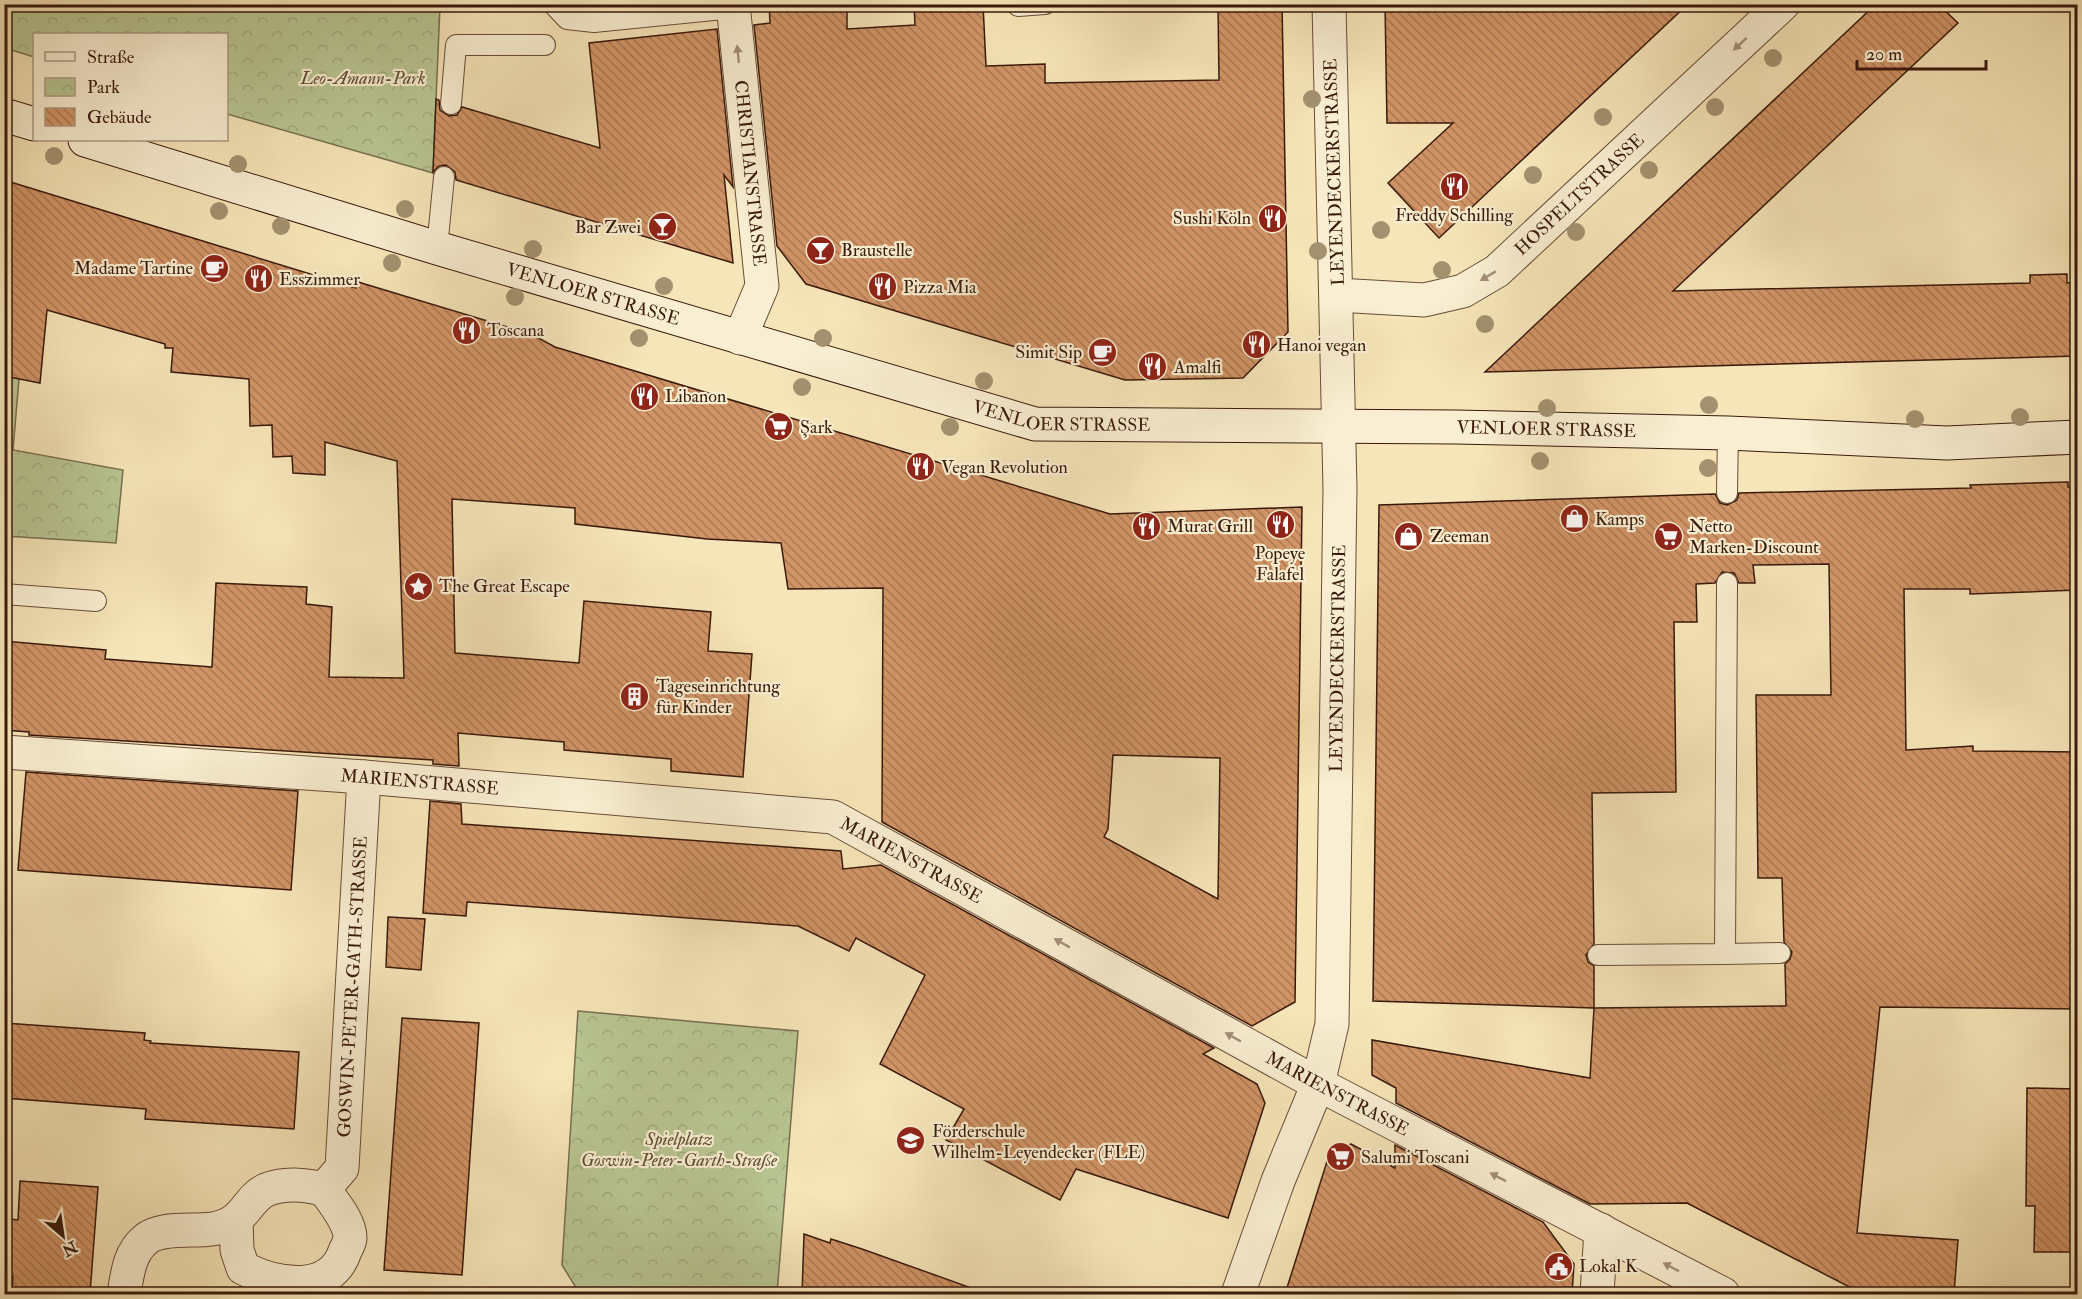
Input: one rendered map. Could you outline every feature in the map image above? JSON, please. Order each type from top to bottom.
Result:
[{"type":"street","name":"LEYENDECKERSTRASSE","points":[[1239,1294],[1278,1181],[1318,1084],[1332,1024],[1339,428],[1329,4]]},
{"type":"street","name":"HOSPELTSTRASSE","points":[[1337,295],[1424,300],[1463,291],[1497,271],[1783,4]]},
{"type":"street","name":"CHRISTIANSTRASSE","points":[[733,6],[762,286],[740,338]]},
{"type":"street","points":[[4,115],[33,124]]},
{"type":"street","name":"VENLOER STRASSE","points":[[88,141],[437,248],[1035,424],[1728,433],[1947,443],[2078,437]]},
{"type":"street","name":"MARIENSTRASSE","points":[[4,752],[364,777],[832,818],[1318,1084],[1723,1294]]},
{"type":"street","name":"GOSWIN-PETER-GATH-STRASSE","points":[[324,1189],[342,1168],[364,777]]},
{"type":"street","points":[[124,1294],[130,1262],[145,1239],[172,1230],[213,1229],[236,1221],[265,1191],[296,1184],[324,1189],[343,1217],[350,1237],[342,1261],[328,1277],[298,1283],[265,1279],[243,1268],[237,1250],[236,1221]]},
{"type":"street","points":[[1597,1294],[1601,1230]]},
{"type":"lane","points":[[553,4],[567,19],[594,22],[733,6]]},
{"type":"lane","points":[[1018,6],[1045,4]]},
{"type":"lane","points":[[451,104],[456,45],[545,45]]},
{"type":"lane","points":[[437,248],[444,177]]},
{"type":"lane","points":[[1727,493],[1728,433]]},
{"type":"lane","points":[[1725,954],[1727,583]]},
{"type":"lane","points":[[4,594],[96,601]]},
{"type":"lane","points":[[1598,955],[1780,953]]},
{"type":"green space","name":"Leo-Amann-Park","points":[[4,5],[440,5],[433,173],[228,114],[228,33],[33,33],[33,57],[5,48]]},
{"type":"green space","points":[[4,376],[19,379],[13,450],[123,470],[116,543],[5,536]]},
{"type":"green space","name":"Spielplatz Goswin-Peter-Garth-Straße","points":[[578,1011],[798,1031],[777,1294],[580,1294],[562,1265]]},
{"type":"building","points":[[769,4],[847,4],[847,29],[915,25],[914,4],[983,4],[986,66],[1045,64],[1045,83],[1219,80],[1218,4],[1282,4],[1288,332],[1243,378],[1125,380],[806,284],[777,246],[754,25],[770,23]]},
{"type":"building","points":[[1385,4],[1688,4],[1439,238],[1388,183],[1453,123],[1387,123]]},
{"type":"building","points":[[1876,4],[1938,4],[1958,23],[1673,291],[2030,283],[2030,275],[2067,274],[2067,283],[2078,282],[2078,356],[1485,372]]},
{"type":"building","points":[[717,29],[733,187],[724,175],[733,263],[456,180],[455,172],[446,165],[439,166],[433,172],[436,99],[439,100],[440,110],[449,116],[457,115],[462,107],[600,148],[589,43]]},
{"type":"building","points":[[4,180],[356,288],[358,282],[531,334],[555,347],[1110,514],[1302,507],[1295,1002],[1252,1026],[882,822],[883,588],[788,589],[781,543],[707,539],[575,524],[575,508],[452,499],[455,653],[579,663],[584,601],[711,612],[708,651],[752,654],[743,777],[671,771],[671,759],[564,750],[564,742],[458,733],[459,766],[433,764],[433,760],[29,735],[29,732],[4,730],[4,641],[106,650],[105,659],[212,667],[216,583],[307,587],[306,604],[332,607],[329,677],[404,678],[397,461],[325,442],[325,475],[293,473],[292,456],[273,457],[272,425],[250,426],[249,379],[171,372],[173,348],[165,348],[165,344],[47,310],[40,383],[4,376]],"holes":[[[1113,755],[1220,758],[1218,899],[1104,837],[1108,829]]]},
{"type":"building","points":[[2068,482],[2068,487],[2078,487],[2078,590],[1970,594],[1970,589],[1904,589],[1906,750],[1973,746],[1973,751],[2078,752],[2078,1009],[1880,1007],[1857,1233],[1958,1240],[1954,1294],[1863,1294],[1687,1203],[1590,1204],[1396,1103],[1396,1088],[1372,1075],[1372,1040],[1590,1078],[1594,1008],[1373,1001],[1379,505],[1715,494],[1720,503],[1727,505],[1737,500],[1739,493],[1971,488],[1970,485]],"holes":[[[1829,564],[1831,695],[1756,695],[1758,878],[1782,878],[1784,942],[1792,952],[1785,964],[1786,1006],[1594,1008],[1594,966],[1588,962],[1586,955],[1594,944],[1592,793],[1676,792],[1674,622],[1697,622],[1696,584],[1715,583],[1722,572],[1734,573],[1739,583],[1755,583],[1753,565]]]},
{"type":"building","points":[[26,772],[298,791],[291,890],[18,870]]},
{"type":"building","points":[[430,801],[461,804],[462,824],[841,851],[843,869],[881,865],[1214,1048],[1203,1054],[1257,1084],[1265,1103],[1228,1218],[1076,1169],[1060,1200],[946,1140],[964,1109],[880,1064],[925,975],[856,938],[849,951],[798,926],[467,902],[466,916],[423,913]]},
{"type":"building","points":[[388,917],[425,919],[421,970],[386,967]]},
{"type":"building","points":[[402,1018],[479,1023],[462,1275],[384,1270]]},
{"type":"building","points":[[4,1023],[145,1033],[144,1040],[151,1041],[150,1043],[299,1052],[294,1129],[145,1119],[146,1109],[4,1098]]},
{"type":"building","points":[[2027,1088],[2078,1089],[2078,1252],[2034,1252],[2035,1206],[2026,1206]]},
{"type":"building","points":[[1351,1144],[1395,1168],[1395,1145],[1543,1222],[1574,1264],[1572,1294],[1285,1294],[1330,1152]]},
{"type":"building","points":[[20,1181],[98,1187],[90,1294],[12,1294],[13,1276],[7,1276],[11,1219],[18,1220]]},
{"type":"building","points":[[804,1234],[830,1243],[831,1239],[862,1249],[977,1290],[977,1294],[802,1294]]},
{"type":"place","name":"Freddy Schilling","points":[[1454,186]]},
{"type":"place","name":"Sushi Köln","points":[[1272,218]]},
{"type":"place","name":"Bar Zwei","points":[[662,227]]},
{"type":"place","name":"Braustelle","points":[[820,250]]},
{"type":"place","name":"Madame Tartine","points":[[214,268]]},
{"type":"place","name":"Esszimmer","points":[[258,279]]},
{"type":"place","name":"Pizza Mia","points":[[882,287]]},
{"type":"place","name":"Toscana","points":[[466,330]]},
{"type":"place","name":"Hanoi vegan","points":[[1256,345]]},
{"type":"place","name":"Simit Sip","points":[[1103,352]]},
{"type":"place","name":"Amalfi","points":[[1153,367]]},
{"type":"place","name":"Libanon","points":[[644,396]]},
{"type":"place","name":"Şark","points":[[779,427]]},
{"type":"place","name":"Vegan Revolution","points":[[920,467]]},
{"type":"place","name":"Kamps","points":[[1574,519]]},
{"type":"place","name":"Popeye Falafel","points":[[1280,524]]},
{"type":"place","name":"Murat Grill","points":[[1146,526]]},
{"type":"place","name":"Zeeman","points":[[1409,536]]},
{"type":"place","name":"Netto Marken-Discount","points":[[1668,536]]},
{"type":"place","name":"The Great Escape","points":[[418,586]]},
{"type":"place","name":"Tageseinrichtung für Kinder","points":[[635,696]]},
{"type":"place","name":"Förderschule Wilhelm-Leyendecker (FLE)","points":[[911,1141]]},
{"type":"place","name":"Salumi Toscani","points":[[1340,1157]]},
{"type":"place","name":"Lokal K","points":[[1558,1266]]}]
